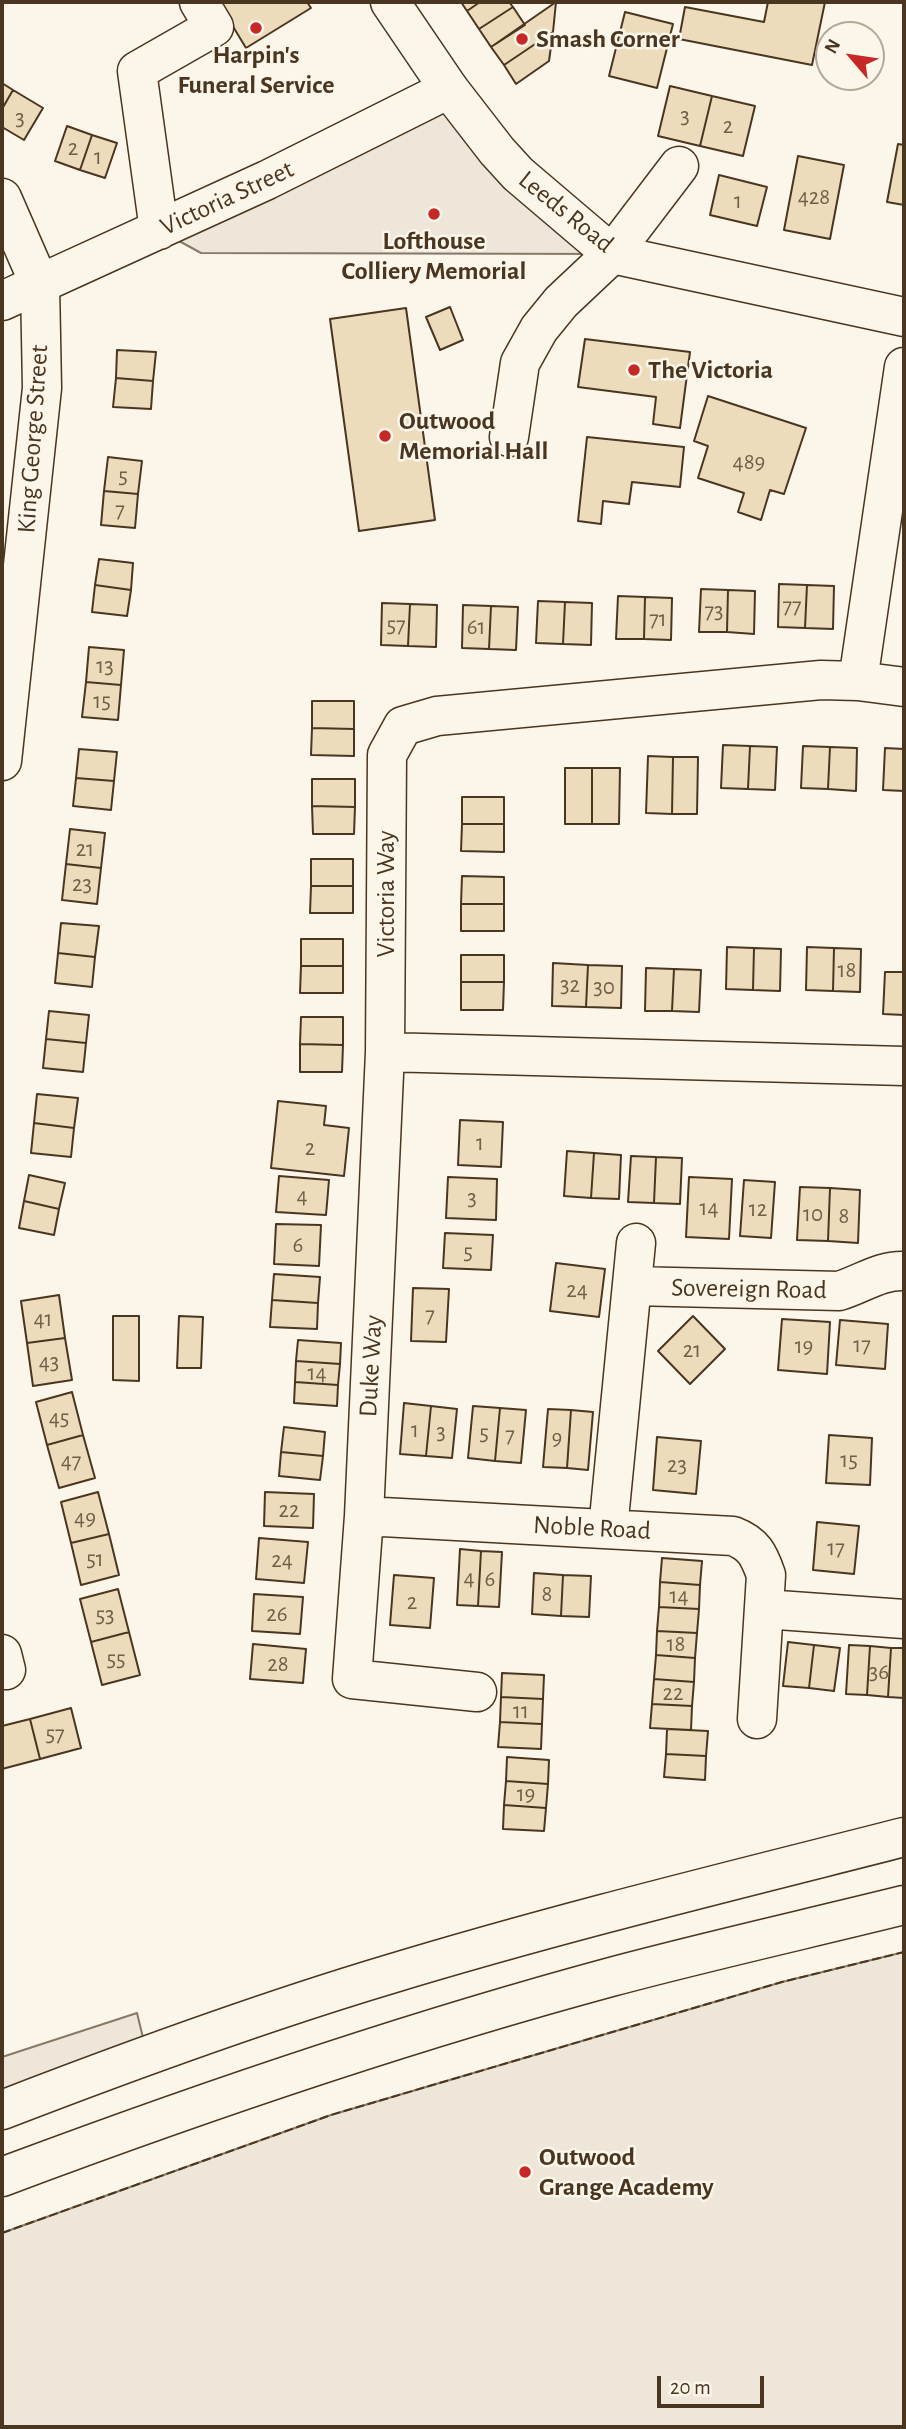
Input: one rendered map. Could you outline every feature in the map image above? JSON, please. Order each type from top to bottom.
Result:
[{"type":"main road","points":[[159,230],[137,71],[214,27],[199,2]]},
{"type":"main road","name":"Leeds Road","points":[[390,2],[449,89],[518,174],[612,254],[904,317]]},
{"type":"main road","name":"Victoria Street","points":[[2,301],[159,230],[449,89]]},
{"type":"main road","points":[[509,437],[520,363],[539,329],[561,302],[612,254],[679,166]]},
{"type":"main road","points":[[2,198],[40,285]]},
{"type":"main road","name":"King George Street","points":[[2,761],[43,388],[40,285]]},
{"type":"main road","points":[[858,681],[893,522],[904,367]]},
{"type":"main road","name":"Victoria Way","points":[[385,1052],[387,755],[403,726],[438,716],[821,680],[858,681],[904,687]]},
{"type":"main road","points":[[385,1052],[904,1066]]},
{"type":"main road","name":"Duke Way","points":[[385,1052],[363,1516],[352,1679],[477,1692]]},
{"type":"main road","name":"Sovereign Road","points":[[608,1529],[636,1243]]},
{"type":"main road","name":"Sovereign Road","points":[[632,1286],[839,1291],[874,1275],[904,1271]]},
{"type":"main road","name":"Noble Road","points":[[363,1516],[733,1536],[749,1542],[760,1557],[766,1575],[757,1718]]},
{"type":"main road","points":[[764,1609],[904,1619]]},
{"type":"main road","points":[[2,2110],[147,2054],[386,1975],[598,1915],[904,1837]]},
{"type":"main road","points":[[2,2177],[177,2112],[405,2037],[612,1977],[904,1905]]},
{"type":"shaded area","points":[[449,89],[612,254],[201,253],[159,230]]},
{"type":"shaded area","name":"Outwood Grange Academy","points":[[904,1952],[904,2427],[2,2427],[2,2233],[331,2115],[782,1982]]},
{"type":"shaded area","points":[[137,2013],[147,2054],[2,2110],[2,2057]]},
{"type":"building","name":"Harpin's Funeral Service","points":[[226,2],[307,2],[311,8],[246,48],[220,5]]},
{"type":"building","points":[[461,2],[480,2],[467,11]]},
{"type":"building","points":[[480,2],[509,2],[513,7],[479,29],[467,11]]},
{"type":"building","name":"Smash Corner","points":[[556,2],[553,32],[504,65],[491,47]]},
{"type":"building","points":[[768,2],[825,2],[821,21],[815,21],[812,65],[679,39],[685,7],[764,22]]},
{"type":"building","points":[[513,7],[525,25],[491,47],[479,29]]},
{"type":"building","points":[[625,12],[673,24],[657,88],[609,76]]},
{"type":"building","points":[[553,32],[549,61],[516,84],[504,65]]},
{"type":"building","points":[[2,83],[13,90],[2,109]]},
{"type":"building","points":[[670,86],[712,96],[700,146],[658,136]]},
{"type":"building","points":[[13,90],[43,108],[24,140],[2,127],[2,109]]},
{"type":"building","points":[[712,96],[755,106],[743,156],[700,146]]},
{"type":"building","points":[[67,126],[92,135],[80,170],[55,161]]},
{"type":"building","points":[[92,135],[117,143],[105,178],[80,170]]},
{"type":"building","points":[[898,144],[904,145],[904,205],[887,202]]},
{"type":"building","points":[[798,156],[844,165],[830,239],[784,230]]},
{"type":"building","points":[[719,175],[767,187],[757,226],[710,215]]},
{"type":"building","points":[[450,307],[463,340],[440,350],[426,317]]},
{"type":"building","name":"Outwood Memorial Hall","points":[[406,308],[435,520],[359,531],[330,319]]},
{"type":"building","name":"The Victoria","points":[[585,339],[690,352],[680,428],[653,424],[656,397],[578,387]]},
{"type":"building","points":[[117,350],[156,352],[153,381],[116,378]]},
{"type":"building","points":[[116,378],[153,381],[151,409],[113,407]]},
{"type":"building","points":[[708,396],[806,428],[784,494],[770,490],[761,520],[738,512],[744,493],[698,478],[708,446],[694,441]]},
{"type":"building","points":[[587,437],[684,447],[680,487],[632,482],[629,504],[603,501],[601,524],[578,521]]},
{"type":"building","points":[[108,457],[142,461],[138,494],[104,491]]},
{"type":"building","points":[[104,491],[138,494],[135,528],[101,525]]},
{"type":"building","points":[[99,559],[133,563],[131,590],[95,585]]},
{"type":"building","points":[[779,584],[807,585],[805,628],[778,627]]},
{"type":"building","points":[[95,585],[131,590],[127,616],[92,612]]},
{"type":"building","points":[[807,585],[834,586],[833,629],[805,628]]},
{"type":"building","points":[[701,589],[728,590],[727,632],[699,632]]},
{"type":"building","points":[[728,590],[755,591],[754,634],[727,632]]},
{"type":"building","points":[[618,596],[645,597],[644,639],[616,639]]},
{"type":"building","points":[[645,597],[672,598],[671,640],[644,639]]},
{"type":"building","points":[[538,601],[565,602],[563,644],[536,643]]},
{"type":"building","points":[[565,602],[592,603],[591,645],[563,644]]},
{"type":"building","points":[[382,603],[410,604],[408,646],[381,645]]},
{"type":"building","points":[[410,604],[437,605],[436,647],[408,646]]},
{"type":"building","points":[[463,605],[491,606],[489,649],[462,648]]},
{"type":"building","points":[[491,606],[518,607],[516,650],[489,649]]},
{"type":"building","points":[[89,647],[124,650],[121,685],[86,682]]},
{"type":"building","points":[[86,682],[121,685],[118,720],[82,717]]},
{"type":"building","points":[[312,701],[354,701],[354,729],[312,728]]},
{"type":"building","points":[[312,728],[354,729],[354,756],[311,755]]},
{"type":"building","points":[[723,745],[750,746],[748,789],[721,788]]},
{"type":"building","points":[[750,746],[777,747],[775,790],[748,789]]},
{"type":"building","points":[[803,746],[830,747],[828,789],[801,788]]},
{"type":"building","points":[[830,747],[857,748],[856,791],[828,789]]},
{"type":"building","points":[[885,748],[904,749],[904,791],[883,790]]},
{"type":"building","points":[[79,749],[117,752],[114,781],[76,778]]},
{"type":"building","points":[[648,756],[673,757],[672,814],[646,813]]},
{"type":"building","points":[[673,757],[698,757],[697,814],[672,814]]},
{"type":"building","points":[[565,768],[592,768],[592,824],[565,824]]},
{"type":"building","points":[[592,768],[620,768],[619,824],[592,824]]},
{"type":"building","points":[[76,778],[114,781],[111,810],[73,806]]},
{"type":"building","points":[[312,779],[355,779],[355,807],[312,806]]},
{"type":"building","points":[[462,797],[504,797],[504,824],[462,824]]},
{"type":"building","points":[[312,806],[355,807],[354,834],[313,834]]},
{"type":"building","points":[[462,824],[504,824],[504,852],[461,851]]},
{"type":"building","points":[[70,829],[105,833],[101,868],[66,864]]},
{"type":"building","points":[[311,859],[353,859],[353,886],[311,886]]},
{"type":"building","points":[[66,864],[101,868],[97,904],[62,900]]},
{"type":"building","points":[[462,876],[504,877],[504,904],[461,904]]},
{"type":"building","points":[[311,886],[353,886],[353,913],[310,913]]},
{"type":"building","points":[[461,904],[504,904],[504,931],[461,931]]},
{"type":"building","points":[[61,923],[99,926],[95,957],[58,953]]},
{"type":"building","points":[[301,939],[343,939],[343,966],[301,966]]},
{"type":"building","points":[[727,947],[754,948],[753,990],[726,989]]},
{"type":"building","points":[[807,947],[834,948],[833,991],[806,990]]},
{"type":"building","points":[[754,948],[781,949],[780,991],[753,990]]},
{"type":"building","points":[[834,948],[861,949],[860,992],[833,991]]},
{"type":"building","points":[[58,953],[95,957],[92,987],[55,983]]},
{"type":"building","points":[[461,955],[504,955],[504,982],[461,982]]},
{"type":"building","points":[[553,963],[588,965],[586,1007],[552,1006]]},
{"type":"building","points":[[588,965],[622,966],[621,1008],[586,1007]]},
{"type":"building","points":[[301,966],[343,966],[343,993],[300,993]]},
{"type":"building","points":[[646,968],[674,969],[672,1011],[645,1011]]},
{"type":"building","points":[[674,969],[701,970],[699,1012],[672,1011]]},
{"type":"building","points":[[885,972],[904,972],[904,1015],[883,1014]]},
{"type":"building","points":[[461,982],[504,982],[503,1010],[461,1010]]},
{"type":"building","points":[[49,1011],[89,1015],[86,1043],[46,1039]]},
{"type":"building","points":[[301,1017],[343,1017],[343,1045],[300,1044]]},
{"type":"building","points":[[46,1039],[86,1043],[83,1072],[43,1068]]},
{"type":"building","points":[[300,1044],[343,1045],[342,1072],[300,1072]]},
{"type":"building","points":[[37,1094],[78,1098],[74,1128],[34,1123]]},
{"type":"building","points":[[278,1101],[326,1106],[324,1125],[349,1128],[344,1176],[271,1168]]},
{"type":"building","points":[[460,1120],[503,1122],[501,1167],[458,1165]]},
{"type":"building","points":[[34,1123],[74,1128],[71,1157],[31,1153]]},
{"type":"building","points":[[567,1151],[594,1153],[591,1198],[564,1196]]},
{"type":"building","points":[[594,1153],[621,1155],[619,1199],[591,1198]]},
{"type":"building","points":[[631,1156],[656,1157],[654,1203],[628,1202]]},
{"type":"building","points":[[656,1157],[682,1158],[680,1204],[654,1203]]},
{"type":"building","points":[[29,1175],[65,1183],[59,1209],[24,1201]]},
{"type":"building","points":[[279,1176],[329,1180],[326,1215],[276,1212]]},
{"type":"building","points":[[448,1177],[497,1179],[496,1220],[446,1218]]},
{"type":"building","points":[[689,1177],[732,1179],[729,1239],[686,1237]]},
{"type":"building","points":[[744,1180],[775,1182],[771,1238],[740,1236]]},
{"type":"building","points":[[800,1187],[830,1188],[828,1241],[797,1240]]},
{"type":"building","points":[[830,1188],[860,1190],[858,1243],[828,1241]]},
{"type":"building","points":[[24,1201],[59,1209],[54,1235],[19,1228]]},
{"type":"building","points":[[276,1224],[321,1225],[319,1266],[274,1264]]},
{"type":"building","points":[[445,1233],[493,1235],[491,1270],[443,1268]]},
{"type":"building","points":[[556,1263],[605,1269],[599,1317],[550,1311]]},
{"type":"building","points":[[274,1274],[320,1277],[318,1303],[272,1300]]},
{"type":"building","points":[[413,1288],[449,1289],[446,1342],[411,1341]]},
{"type":"building","points":[[59,1295],[65,1338],[27,1343],[21,1301]]},
{"type":"building","points":[[272,1300],[318,1303],[317,1329],[270,1327]]},
{"type":"building","points":[[113,1316],[139,1316],[139,1381],[113,1380]]},
{"type":"building","points":[[179,1316],[203,1317],[201,1368],[177,1368]]},
{"type":"building","points":[[693,1316],[725,1349],[690,1384],[658,1351]]},
{"type":"building","points":[[782,1319],[830,1322],[827,1374],[778,1370]]},
{"type":"building","points":[[840,1320],[888,1324],[885,1369],[836,1365]]},
{"type":"building","points":[[65,1338],[72,1380],[33,1386],[27,1343]]},
{"type":"building","points":[[298,1340],[341,1343],[340,1364],[296,1361]]},
{"type":"building","points":[[296,1361],[340,1364],[338,1385],[295,1382]]},
{"type":"building","points":[[295,1382],[338,1385],[337,1406],[294,1403]]},
{"type":"building","points":[[72,1392],[83,1435],[47,1445],[36,1402]]},
{"type":"building","points":[[404,1403],[431,1406],[426,1456],[400,1454]]},
{"type":"building","points":[[431,1406],[457,1409],[452,1458],[426,1456]]},
{"type":"building","points":[[473,1406],[500,1408],[495,1461],[468,1458]]},
{"type":"building","points":[[500,1408],[526,1410],[521,1463],[495,1461]]},
{"type":"building","points":[[548,1409],[571,1410],[567,1468],[543,1467]]},
{"type":"building","points":[[571,1410],[593,1412],[588,1470],[567,1468]]},
{"type":"building","points":[[284,1427],[325,1432],[323,1456],[281,1452]]},
{"type":"building","points":[[83,1435],[95,1478],[59,1488],[47,1445]]},
{"type":"building","points":[[829,1435],[872,1438],[870,1485],[826,1483]]},
{"type":"building","points":[[657,1437],[701,1441],[696,1494],[653,1490]]},
{"type":"building","points":[[281,1452],[323,1456],[320,1480],[279,1476]]},
{"type":"building","points":[[98,1492],[109,1534],[71,1543],[61,1502]]},
{"type":"building","points":[[265,1492],[314,1494],[313,1528],[264,1526]]},
{"type":"building","points":[[817,1522],[859,1526],[854,1574],[813,1570]]},
{"type":"building","points":[[109,1534],[119,1575],[81,1585],[71,1543]]},
{"type":"building","points":[[259,1538],[308,1542],[304,1583],[256,1579]]},
{"type":"building","points":[[460,1549],[481,1551],[478,1606],[457,1605]]},
{"type":"building","points":[[481,1551],[502,1552],[499,1607],[478,1606]]},
{"type":"building","points":[[662,1558],[702,1561],[700,1585],[660,1582]]},
{"type":"building","points":[[534,1573],[563,1575],[561,1616],[532,1614]]},
{"type":"building","points":[[394,1575],[434,1578],[430,1628],[390,1625]]},
{"type":"building","points":[[563,1575],[591,1576],[589,1617],[561,1616]]},
{"type":"building","points":[[660,1582],[700,1585],[699,1609],[659,1607]]},
{"type":"building","points":[[118,1589],[129,1632],[91,1642],[80,1599]]},
{"type":"building","points":[[254,1594],[303,1597],[300,1634],[252,1631]]},
{"type":"building","points":[[659,1607],[699,1609],[697,1633],[657,1631]]},
{"type":"building","points":[[657,1631],[697,1633],[695,1658],[656,1655]]},
{"type":"building","points":[[129,1632],[140,1675],[102,1685],[91,1642]]},
{"type":"building","points":[[788,1642],[814,1645],[809,1688],[783,1686]]},
{"type":"building","points":[[253,1644],[306,1649],[303,1683],[250,1679]]},
{"type":"building","points":[[814,1645],[840,1648],[834,1691],[809,1688]]},
{"type":"building","points":[[849,1645],[870,1646],[867,1695],[846,1694]]},
{"type":"building","points":[[870,1646],[891,1648],[888,1697],[867,1695]]},
{"type":"building","points":[[891,1648],[904,1648],[904,1698],[888,1697]]},
{"type":"building","points":[[656,1655],[695,1658],[694,1682],[654,1679]]},
{"type":"building","points":[[502,1673],[544,1675],[543,1699],[501,1697]]},
{"type":"building","points":[[654,1679],[694,1682],[692,1706],[652,1704]]},
{"type":"building","points":[[501,1697],[543,1699],[542,1724],[500,1722]]},
{"type":"building","points":[[652,1704],[692,1706],[691,1730],[650,1728]]},
{"type":"building","points":[[71,1708],[81,1748],[40,1759],[30,1719]]},
{"type":"building","points":[[30,1719],[40,1759],[2,1769],[2,1726]]},
{"type":"building","points":[[500,1722],[542,1724],[541,1749],[498,1747]]},
{"type":"building","points":[[667,1729],[708,1731],[706,1756],[666,1754]]},
{"type":"building","points":[[666,1754],[706,1756],[705,1780],[664,1777]]},
{"type":"building","points":[[507,1757],[549,1760],[548,1784],[506,1781]]},
{"type":"building","points":[[506,1781],[548,1784],[546,1808],[504,1805]]},
{"type":"building","points":[[504,1805],[546,1808],[544,1831],[503,1829]]},
{"type":"fence","points":[[2,2233],[331,2115],[782,1982],[904,1952]]},
{"type":"place","name":"Harpin's Funeral Service","points":[[256,28]]},
{"type":"place","name":"Smash Corner","points":[[522,39]]},
{"type":"place","name":"Lofthouse Colliery Memorial","points":[[434,214]]},
{"type":"place","name":"The Victoria","points":[[634,370]]},
{"type":"place","name":"Outwood Memorial Hall","points":[[385,436]]},
{"type":"place","name":"Outwood Grange Academy","points":[[525,2172]]}]
